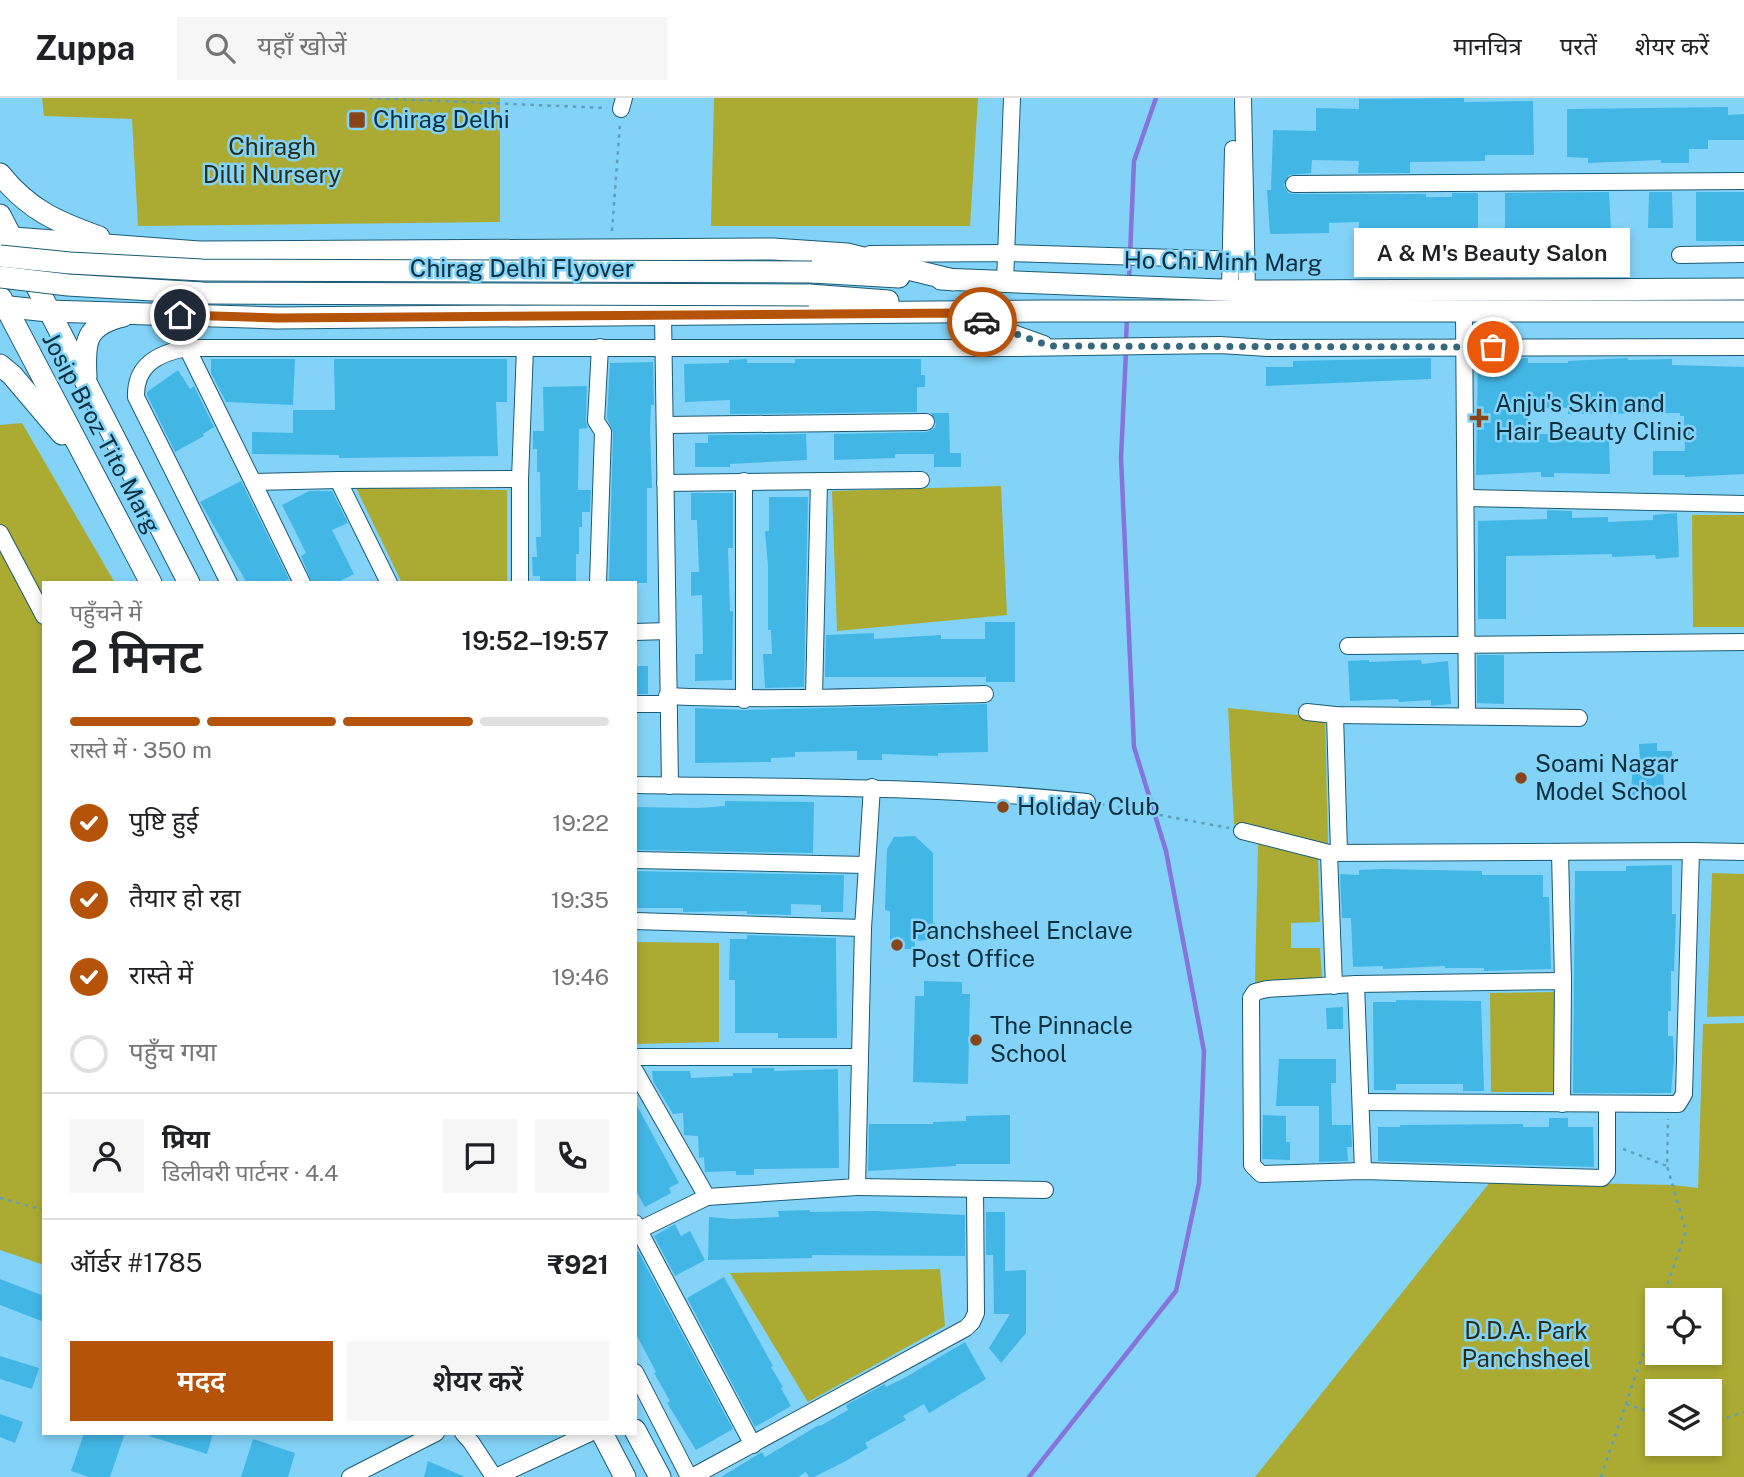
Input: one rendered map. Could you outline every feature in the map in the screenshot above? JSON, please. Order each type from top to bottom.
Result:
[{"type":"main road","points":[[0,174],[17,195],[60,223],[131,247]]},
{"type":"main road","name":"Josip Broz Tito Marg","points":[[0,215],[4,244],[48,311],[188,581]]},
{"type":"main road","points":[[4,244],[131,247],[199,252],[773,249],[847,254],[953,280]]},
{"type":"main road","name":"Chirag Delhi Flyover","points":[[4,244],[70,263],[202,270],[812,272],[953,280]]},
{"type":"main road","points":[[424,316],[425,250]]},
{"type":"main road","name":"Chirag Delhi Flyover","points":[[0,277],[68,285],[203,293],[809,295],[1044,311]]},
{"type":"main road","name":"Ho Chi Minh Marg","points":[[953,280],[1464,311],[1744,311]]},
{"type":"main road","name":"Ho Chi Minh Marg","points":[[1044,311],[1235,298],[1744,289]]},
{"type":"main road","points":[[2,303],[48,311],[277,318],[1044,311]]},
{"type":"main road","name":"Josip Broz Tito Marg","points":[[2,303],[150,581]]},
{"type":"main road","points":[[86,384],[85,348],[92,332],[106,320],[132,313]]},
{"type":"main road","points":[[0,365],[12,375],[89,465]]},
{"type":"main road","points":[[637,1434],[660,1477]]},
{"type":"main road","points":[[603,1435],[625,1477]]},
{"type":"street","points":[[1005,282],[1012,98]]},
{"type":"street","points":[[1236,98],[1237,260]]},
{"type":"street","points":[[1235,298],[1243,98]]},
{"type":"street","points":[[1294,184],[1744,181]]},
{"type":"street","points":[[847,254],[1006,253],[1237,260]]},
{"type":"street","points":[[1680,255],[1744,254]]},
{"type":"street","points":[[1464,311],[1467,715]]},
{"type":"street","points":[[958,313],[1050,346]]},
{"type":"street","points":[[663,314],[670,786]]},
{"type":"street","points":[[228,581],[136,397],[139,374],[147,365],[173,351],[187,348],[1016,348],[1220,345],[1268,348],[1744,347]]},
{"type":"street","points":[[598,581],[603,432],[596,421],[600,347]]},
{"type":"street","points":[[187,348],[301,581]]},
{"type":"street","points":[[520,581],[520,479],[525,348]]},
{"type":"street","points":[[665,425],[926,422]]},
{"type":"street","points":[[253,482],[520,479]]},
{"type":"street","points":[[338,480],[388,581]]},
{"type":"street","points":[[665,483],[921,480]]},
{"type":"street","points":[[744,481],[744,700]]},
{"type":"street","points":[[814,697],[819,481]]},
{"type":"street","points":[[1466,498],[1744,504]]},
{"type":"street","points":[[0,533],[42,612]]},
{"type":"street","points":[[637,632],[667,631]]},
{"type":"street","points":[[1348,646],[1744,642]]},
{"type":"street","points":[[637,704],[667,700],[985,694]]},
{"type":"street","points":[[1307,712],[1335,715],[1579,718]]},
{"type":"street","points":[[1334,986],[1335,715]]},
{"type":"street","points":[[637,785],[872,787],[1007,793],[1087,802]]},
{"type":"street","points":[[857,1187],[863,928],[872,787]]},
{"type":"street","points":[[1242,831],[1334,853],[1744,852]]},
{"type":"street","points":[[1361,1102],[1678,1104],[1684,1094],[1691,851]]},
{"type":"street","points":[[1560,852],[1562,1104]]},
{"type":"street","points":[[637,860],[866,865]]},
{"type":"street","points":[[637,921],[863,928]]},
{"type":"street","points":[[1563,981],[1356,985],[1267,989],[1255,992],[1251,998],[1252,1165],[1261,1174],[1363,1171],[1602,1178],[1607,1172],[1607,1105]]},
{"type":"street","points":[[1356,985],[1363,1171]]},
{"type":"street","points":[[637,1057],[860,1057]]},
{"type":"street","points":[[637,1074],[707,1197]]},
{"type":"street","points":[[637,1229],[707,1197],[857,1187],[1045,1190]]},
{"type":"street","points":[[637,1376],[691,1477],[966,1328],[976,1312],[975,1189]]},
{"type":"street","points":[[637,1231],[753,1445]]},
{"type":"street","points":[[350,1477],[432,1435]]},
{"type":"street","points":[[464,1435],[495,1477],[586,1435]]},
{"type":"path","points":[[369,98],[622,104],[611,249]]},
{"type":"path","points":[[1087,802],[1242,831]]},
{"type":"path","points":[[1666,1288],[1686,1231],[1667,1166],[1668,1105]]},
{"type":"path","points":[[1606,1143],[1667,1166]]},
{"type":"path","points":[[0,1198],[42,1209]]},
{"type":"path","points":[[1601,1477],[1645,1348]]},
{"type":"path","points":[[1626,1404],[1645,1410]]},
{"type":"path","points":[[1722,1419],[1744,1412]]},
{"type":"green space","name":"Chiragh Dilli Nursery","points":[[42,98],[500,98],[500,222],[138,226],[132,119],[44,116]]},
{"type":"green space","points":[[714,98],[978,98],[970,226],[711,226]]},
{"type":"green space","points":[[22,423],[114,581],[42,581],[42,1264],[0,1250],[0,425]]},
{"type":"green space","points":[[1001,486],[1007,615],[837,631],[832,491]]},
{"type":"green space","points":[[356,488],[507,490],[507,581],[401,581]]},
{"type":"green space","points":[[1692,515],[1744,515],[1744,627],[1693,627]]},
{"type":"green space","points":[[1228,708],[1325,718],[1328,844],[1234,824]]},
{"type":"green space","points":[[1258,844],[1318,859],[1320,922],[1291,923],[1291,948],[1320,948],[1322,981],[1255,983]]},
{"type":"green space","points":[[1712,873],[1744,874],[1744,1016],[1707,1017]]},
{"type":"green space","points":[[637,942],[719,943],[719,1042],[637,1044]]},
{"type":"green space","points":[[1555,992],[1553,1092],[1491,1092],[1490,993]]},
{"type":"green space","name":"D.D.A. Park Panchsheel","points":[[1744,1023],[1744,1477],[1255,1477],[1491,1181],[1673,1185],[1698,1188],[1703,1024]]},
{"type":"green space","points":[[940,1269],[945,1326],[808,1402],[730,1273]]},
{"type":"building","points":[[1464,98],[1464,102],[1533,101],[1534,155],[1485,155],[1485,161],[1410,162],[1410,173],[1358,173],[1359,161],[1312,160],[1311,173],[1289,175],[1284,185],[1288,193],[1294,194],[1426,194],[1426,197],[1452,197],[1452,193],[1478,193],[1478,234],[1449,234],[1449,248],[1429,248],[1428,235],[1359,232],[1359,222],[1329,223],[1329,233],[1270,234],[1267,190],[1271,190],[1273,130],[1316,131],[1316,108],[1359,109],[1359,99]]},
{"type":"building","points":[[1728,107],[1728,115],[1744,114],[1744,140],[1708,140],[1708,149],[1689,149],[1689,163],[1661,163],[1661,160],[1588,163],[1588,158],[1567,157],[1567,109]]},
{"type":"building","points":[[1609,192],[1611,230],[1554,229],[1554,234],[1505,234],[1505,193]]},
{"type":"building","points":[[1649,192],[1672,192],[1673,228],[1648,228]]},
{"type":"building","points":[[1696,192],[1744,192],[1744,241],[1696,241]]},
{"type":"building","points":[[1431,358],[1431,379],[1266,386],[1266,367],[1293,367],[1293,361]]},
{"type":"building","points":[[1528,358],[1528,363],[1628,358],[1672,359],[1672,365],[1744,367],[1744,474],[1685,477],[1653,475],[1653,451],[1685,451],[1684,416],[1680,416],[1680,413],[1568,414],[1568,408],[1528,408],[1528,434],[1577,434],[1577,441],[1609,440],[1610,474],[1554,473],[1554,477],[1541,477],[1541,472],[1476,475],[1478,359]]},
{"type":"building","points":[[211,359],[295,359],[293,405],[226,402],[211,373]]},
{"type":"building","points":[[334,359],[507,359],[507,402],[496,402],[498,456],[339,458],[339,455],[252,454],[252,432],[293,433],[293,410],[335,410]]},
{"type":"building","points":[[747,359],[747,363],[795,363],[795,359],[921,359],[921,375],[925,375],[925,387],[917,387],[917,412],[730,414],[730,400],[685,402],[684,364],[729,363],[729,360]]},
{"type":"building","points":[[653,362],[654,405],[651,405],[650,428],[652,488],[647,488],[647,583],[609,581],[613,432],[607,418],[610,363]]},
{"type":"building","points":[[178,370],[190,389],[194,386],[214,427],[203,434],[204,436],[175,452],[147,392]]},
{"type":"building","points":[[587,386],[588,428],[579,429],[578,490],[591,490],[590,512],[582,512],[579,554],[576,554],[576,581],[540,581],[540,576],[533,576],[532,557],[537,557],[536,537],[541,537],[540,472],[537,472],[537,449],[533,449],[533,431],[544,431],[543,387]]},
{"type":"building","points":[[931,413],[949,413],[950,453],[961,453],[961,467],[934,467],[934,454],[895,454],[895,458],[834,460],[834,434],[927,432],[935,428],[936,423]]},
{"type":"building","points":[[806,434],[807,460],[730,464],[730,467],[695,467],[695,443],[708,443],[708,435]]},
{"type":"building","points":[[241,481],[289,579],[246,581],[200,502]]},
{"type":"building","points":[[309,491],[332,491],[348,523],[332,530],[354,574],[340,581],[311,581],[301,556],[306,553],[282,505]]},
{"type":"building","points":[[691,493],[733,493],[733,548],[728,548],[730,611],[733,611],[732,680],[695,681],[695,654],[703,654],[702,595],[691,596],[691,572],[699,572],[697,520],[691,520]]},
{"type":"building","points":[[769,497],[808,497],[804,687],[765,688],[763,654],[772,654],[771,630],[768,630],[765,531],[769,531]]},
{"type":"building","points":[[1547,510],[1572,511],[1572,518],[1608,517],[1608,522],[1653,520],[1653,515],[1677,513],[1679,557],[1656,559],[1655,555],[1612,557],[1612,554],[1506,556],[1506,619],[1478,619],[1478,521],[1547,519]]},
{"type":"building","points":[[985,622],[1015,622],[1015,682],[986,682],[986,677],[825,677],[826,635],[874,633],[874,639],[941,635],[941,639],[985,639]]},
{"type":"building","points":[[1477,655],[1504,655],[1504,704],[1477,703]]},
{"type":"building","points":[[1421,660],[1422,664],[1448,661],[1451,704],[1431,706],[1431,700],[1399,702],[1398,699],[1350,701],[1348,661]]},
{"type":"building","points":[[637,666],[648,666],[648,694],[637,694]]},
{"type":"building","points":[[987,704],[988,752],[938,753],[938,756],[882,754],[882,760],[857,760],[857,751],[795,752],[795,757],[771,758],[771,762],[695,763],[695,708],[745,710]]},
{"type":"building","points":[[1657,743],[1657,751],[1672,751],[1673,769],[1663,769],[1664,788],[1647,788],[1647,794],[1631,795],[1633,761],[1640,761],[1639,744]]},
{"type":"building","points":[[725,801],[814,802],[813,853],[637,850],[637,807],[725,806]]},
{"type":"building","points":[[915,836],[933,853],[933,923],[936,939],[915,941],[915,949],[890,949],[890,911],[885,910],[887,849],[894,837]]},
{"type":"building","points":[[1672,865],[1672,914],[1676,914],[1671,1011],[1668,1011],[1668,1036],[1673,1036],[1674,1059],[1671,1093],[1573,1093],[1575,871],[1626,871],[1626,866]]},
{"type":"building","points":[[1359,870],[1482,871],[1482,875],[1543,875],[1543,897],[1549,897],[1551,969],[1484,971],[1484,968],[1445,966],[1383,969],[1383,966],[1353,967],[1351,918],[1342,918],[1340,874],[1359,875]]},
{"type":"building","points":[[637,871],[844,875],[843,912],[821,912],[821,905],[791,904],[791,915],[747,914],[747,911],[683,912],[683,908],[637,908]]},
{"type":"building","points":[[747,935],[836,938],[837,1038],[778,1038],[778,1033],[735,1033],[735,980],[729,980],[730,939],[747,939]]},
{"type":"building","points":[[924,981],[962,982],[962,994],[970,994],[968,1084],[913,1082],[915,996],[924,996]]},
{"type":"building","points":[[1481,1001],[1484,1091],[1463,1091],[1463,1084],[1396,1084],[1396,1090],[1374,1090],[1373,1002]]},
{"type":"building","points":[[1343,1007],[1343,1029],[1327,1029],[1326,1008]]},
{"type":"building","points":[[1279,1059],[1336,1059],[1336,1083],[1331,1083],[1332,1125],[1351,1125],[1352,1147],[1347,1147],[1348,1161],[1319,1162],[1319,1106],[1276,1106]]},
{"type":"building","points":[[752,1068],[774,1068],[774,1071],[838,1069],[839,1168],[754,1169],[754,1175],[736,1175],[736,1171],[705,1172],[704,1157],[699,1158],[698,1136],[684,1135],[683,1113],[673,1114],[653,1081],[652,1071],[690,1071],[691,1078],[752,1073]]},
{"type":"building","points":[[637,1106],[679,1183],[669,1188],[671,1193],[645,1207],[637,1193]]},
{"type":"building","points":[[1010,1115],[1010,1164],[956,1164],[868,1171],[869,1124],[933,1124],[966,1121],[966,1116]]},
{"type":"building","points":[[1263,1115],[1286,1116],[1286,1142],[1290,1142],[1290,1160],[1262,1159]]},
{"type":"building","points":[[1549,1118],[1568,1118],[1568,1127],[1593,1127],[1594,1167],[1378,1161],[1378,1127],[1523,1124],[1523,1127],[1549,1127]]},
{"type":"building","points":[[778,1211],[965,1215],[965,1256],[812,1255],[812,1258],[708,1260],[709,1217],[779,1217]]},
{"type":"building","points":[[986,1212],[1005,1212],[1005,1271],[1026,1270],[1026,1333],[1001,1363],[989,1348],[1010,1314],[994,1314],[993,1255],[986,1255]]},
{"type":"building","points":[[675,1224],[681,1236],[690,1231],[705,1260],[675,1276],[654,1236]]},
{"type":"building","points":[[637,1252],[733,1429],[696,1450],[667,1403],[670,1401],[637,1336]]},
{"type":"building","points":[[724,1277],[773,1366],[771,1367],[791,1406],[755,1427],[687,1298]]},
{"type":"building","points":[[0,1279],[42,1295],[42,1321],[0,1305]]},
{"type":"building","points":[[965,1342],[986,1379],[929,1413],[924,1404],[903,1416],[906,1420],[865,1443],[868,1448],[844,1462],[814,1477],[809,1477],[806,1472],[798,1477],[721,1477],[762,1452],[765,1457],[848,1410],[846,1405],[885,1384],[886,1387],[906,1377]]},
{"type":"building","points":[[0,1356],[39,1368],[32,1389],[0,1379]]},
{"type":"building","points":[[0,1414],[23,1422],[15,1443],[0,1437]]},
{"type":"building","points":[[83,1435],[124,1435],[110,1477],[89,1477],[71,1471]]},
{"type":"building","points":[[149,1435],[212,1435],[207,1454]]},
{"type":"building","points":[[253,1439],[295,1453],[288,1477],[241,1477]]},
{"type":"building","points":[[428,1461],[465,1477],[424,1477]]},
{"type":"waterway","points":[[1129,279],[1134,161],[1156,98]]},
{"type":"waterway","points":[[1126,342],[1127,316]]},
{"type":"waterway","points":[[1029,1477],[1176,1291],[1199,1183],[1204,1051],[1166,851],[1134,747],[1121,458],[1126,351]]},
{"type":"way so far","points":[[982,322],[1050,346],[1493,347]]},
{"type":"place","name":"Chirag Delhi","points":[[357,120]]},
{"type":"place","name":"A & M's Beauty Salon","points":[[1493,347]]},
{"type":"place","name":"Anju's Skin and Hair Beauty Clinic","points":[[1479,418]]},
{"type":"place","name":"Soami Nagar Model School","points":[[1521,778]]},
{"type":"place","name":"Holiday Club","points":[[1003,807]]},
{"type":"place","name":"Panchsheel Enclave Post Office","points":[[897,945]]},
{"type":"place","name":"The Pinnacle School","points":[[976,1040]]},
{"type":"route","points":[[180,315],[277,318],[958,313],[982,322]]}]
